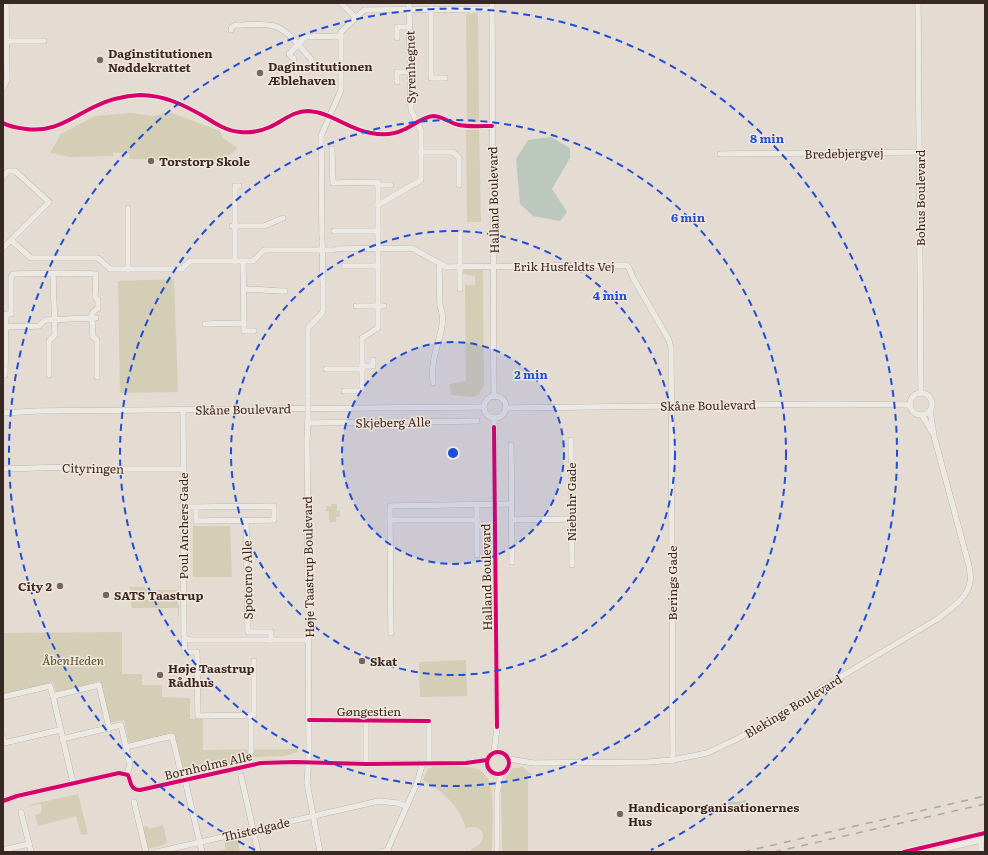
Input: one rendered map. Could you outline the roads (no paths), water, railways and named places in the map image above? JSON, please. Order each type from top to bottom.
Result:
[{"type":"street","points":[[3,88],[7,80],[6,3]]},
{"type":"street","points":[[341,3],[356,18]]},
{"type":"street","name":"Bohus Boulevard","points":[[918,3],[921,393]]},
{"type":"street","points":[[294,59],[289,54],[305,38],[341,36],[341,32],[364,10],[409,6],[492,6]]},
{"type":"street","name":"Syrenhegnet","points":[[378,205],[421,180],[421,128],[411,110],[409,6]]},
{"type":"street","name":"Halland Boulevard","points":[[492,6],[494,397]]},
{"type":"street","points":[[434,7],[431,78],[445,78]]},
{"type":"street","points":[[231,30],[236,25],[276,26],[283,30],[312,61],[311,66],[308,67]]},
{"type":"street","points":[[397,38],[397,27],[409,27]]},
{"type":"street","name":"Høje Taastrup Boulevard","points":[[320,852],[307,783],[308,328],[323,312],[322,136],[341,90],[341,36]]},
{"type":"street","points":[[6,41],[41,41],[39,48]]},
{"type":"street","points":[[397,82],[397,72],[410,72]]},
{"type":"street","points":[[332,149],[332,183],[378,182],[378,185],[391,185]]},
{"type":"street","points":[[421,152],[453,152],[459,158],[460,185]]},
{"type":"street","name":"Bredebjergvej","points":[[720,154],[920,152]]},
{"type":"street","points":[[3,177],[8,171],[15,170],[49,202],[3,248]]},
{"type":"street","points":[[344,391],[362,391],[362,338],[378,328],[377,320],[381,306],[378,266],[378,185]]},
{"type":"street","points":[[235,261],[235,186],[239,186]]},
{"type":"street","points":[[128,208],[128,269]]},
{"type":"street","points":[[234,226],[264,226],[284,218]]},
{"type":"street","points":[[334,231],[378,231]]},
{"type":"street","points":[[460,233],[460,289]]},
{"type":"street","points":[[11,240],[32,258],[98,258],[110,269],[182,269],[190,261],[253,261],[264,250],[412,248],[446,267],[493,266]]},
{"type":"street","points":[[243,261],[244,331],[254,331]]},
{"type":"street","points":[[433,383],[432,366],[442,322],[439,267],[441,264]]},
{"type":"street","name":"Erik Husfeldts Vej","points":[[493,266],[626,265],[671,347],[671,406]]},
{"type":"street","points":[[344,266],[378,266]]},
{"type":"street","points":[[5,375],[4,327],[6,314],[11,314],[11,277],[13,274],[61,273],[96,274],[95,297],[98,300],[98,308],[92,313],[96,331],[93,337],[97,340],[97,377]]},
{"type":"street","points":[[49,375],[49,340],[55,335],[53,274]]},
{"type":"street","points":[[244,289],[262,289],[266,292],[285,291]]},
{"type":"street","points":[[356,306],[381,306]]},
{"type":"street","points":[[4,327],[39,326],[45,320],[94,318]]},
{"type":"street","points":[[205,324],[244,323]]},
{"type":"street","points":[[326,369],[362,368],[373,366],[373,360]]},
{"type":"street","points":[[930,411],[922,415],[914,413],[910,405],[912,398],[918,393],[921,393],[927,395],[932,400],[930,411],[934,436]]},
{"type":"street","points":[[494,397],[502,400],[506,408],[501,416],[494,418],[486,414],[484,407],[487,400],[494,397]]},
{"type":"street","name":"Skåne Boulevard","points":[[506,408],[910,405]]},
{"type":"street","name":"Berings Gade","points":[[671,406],[673,760]]},
{"type":"street","name":"Skåne Boulevard","points":[[3,413],[37,411],[484,407]]},
{"type":"street","name":"Poul Anchers Gade","points":[[183,410],[185,638]]},
{"type":"street","points":[[922,415],[934,436]]},
{"type":"street","name":"Halland Boulevard","points":[[494,418],[497,753]]},
{"type":"street","name":"Skjeberg Alle","points":[[308,421],[478,421]]},
{"type":"street","name":"Blekinge Boulevard","points":[[508,766],[526,763],[648,762],[673,760],[707,753],[737,739],[939,618],[960,600],[967,592],[970,583],[969,566],[934,436]]},
{"type":"street","name":"Niebuhr Gade","points":[[571,440],[572,565]]},
{"type":"street","points":[[511,445],[512,562]]},
{"type":"street","name":"Cityringen","points":[[3,469],[67,467],[89,469],[183,469]]},
{"type":"street","points":[[391,633],[390,506],[511,504]]},
{"type":"street","points":[[477,505],[477,555]]},
{"type":"street","points":[[183,507],[274,506],[274,520],[196,521],[196,507]]},
{"type":"street","points":[[511,520],[571,519]]},
{"type":"street","points":[[390,520],[477,520]]},
{"type":"street","name":"Spotorno Alle","points":[[246,521],[248,632],[271,632],[271,640]]},
{"type":"street","points":[[254,661],[254,715],[198,716],[197,652],[185,652],[185,638],[190,640],[308,640]]},
{"type":"street","points":[[52,696],[99,685],[109,728]]},
{"type":"street","points":[[3,697],[50,686],[73,783]]},
{"type":"street","points":[[251,715],[251,752]]},
{"type":"street","points":[[366,721],[366,764]]},
{"type":"street","points":[[429,721],[429,763]]},
{"type":"street","points":[[3,800],[119,773],[127,774],[130,765],[121,725],[62,739]]},
{"type":"street","points":[[4,740],[60,730]]},
{"type":"street","points":[[126,747],[172,736],[202,852]]},
{"type":"street","points":[[497,793],[501,774],[508,766],[508,759],[503,754],[497,753],[491,755],[487,760],[488,767],[493,773],[497,793],[498,852]]},
{"type":"street","name":"Blekinge Boulevard","points":[[508,759],[526,763]]},
{"type":"street","name":"Bornholms Alle","points":[[127,774],[132,788],[137,790],[261,763],[422,764],[466,763],[487,760]]},
{"type":"street","name":"Bornholms Alle","points":[[466,763],[488,767]]},
{"type":"street","points":[[381,852],[388,852],[417,783],[422,764]]},
{"type":"street","points":[[493,773],[501,774]]},
{"type":"street","points":[[241,776],[258,852]]},
{"type":"street","name":"Thistedgade","points":[[157,852],[379,801],[407,806]]},
{"type":"street","points":[[134,802],[146,852]]},
{"type":"street","points":[[21,812],[31,852]]},
{"type":"street","points":[[931,852],[983,840],[981,852]]},
{"type":"street","points":[[3,850],[29,844]]},
{"type":"railway","points":[[743,852],[985,796]]},
{"type":"railway","points":[[774,852],[985,804]]},
{"type":"place","name":"Daginstitutionen Nøddekrattet","points":[[100,60]]},
{"type":"place","name":"Daginstitutionen Æblehaven","points":[[260,73]]},
{"type":"place","name":"Torstorp Skole","points":[[151,161]]},
{"type":"place","name":"City 2","points":[[60,586]]},
{"type":"place","name":"SATS Taastrup","points":[[106,595]]},
{"type":"place","name":"Skat","points":[[362,661]]},
{"type":"place","name":"Høje Taastrup Rådhus","points":[[160,675]]},
{"type":"place","name":"Handicaporganisationernes Hus","points":[[620,814]]},
{"type":"park label","name":"ÅbenHeden","points":[[73,660]]}]
